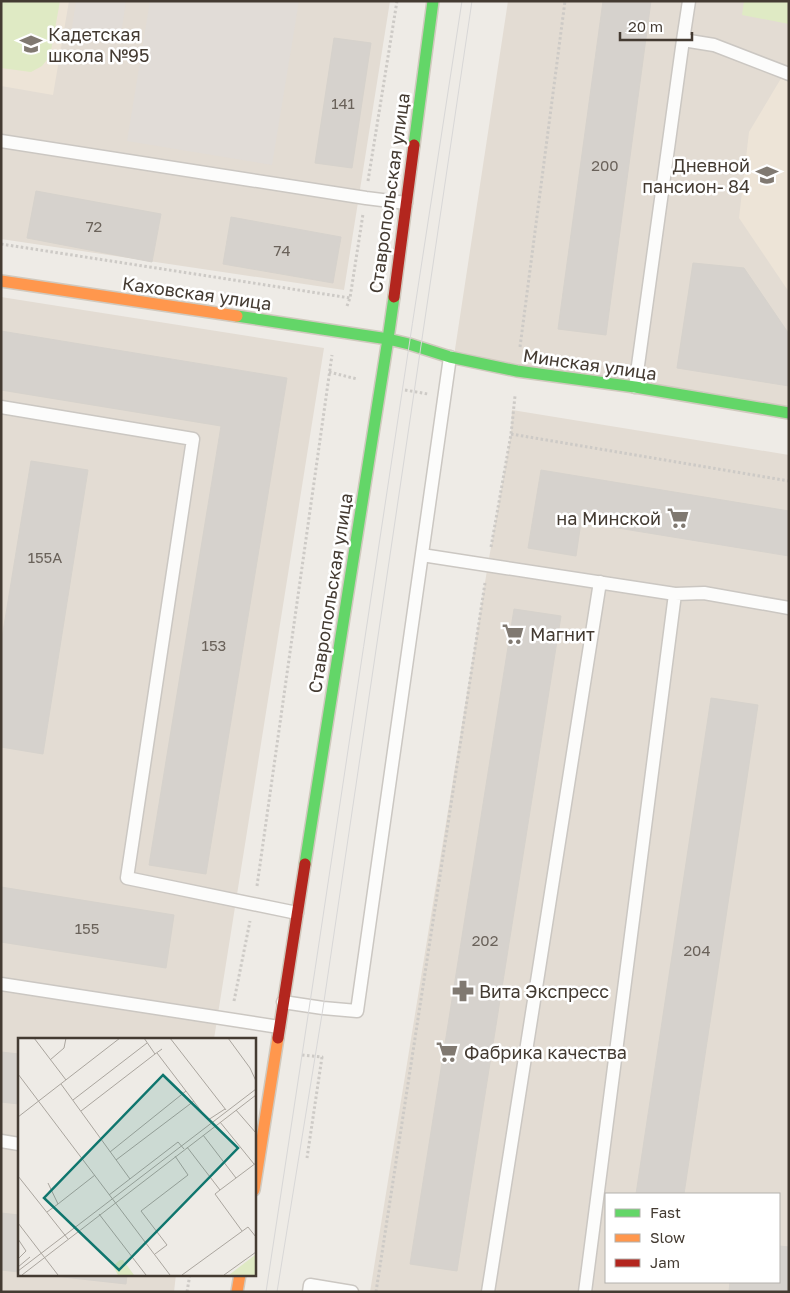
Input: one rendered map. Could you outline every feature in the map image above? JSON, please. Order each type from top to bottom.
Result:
[{"type":"street","name":"Ставропольская улица","points":[[255,1177],[388,339],[433,1]]},
{"type":"street","name":"Каховская улица","points":[[1,282],[388,339]]},
{"type":"street","name":"Минская улица","points":[[388,339],[450,357],[517,371],[635,387],[789,413]]},
{"type":"street","points":[[238,1292],[240,1276]]},
{"type":"lane","points":[[635,387],[688,1]]},
{"type":"lane","points":[[683,40],[714,45],[789,74]]},
{"type":"lane","points":[[1,141],[406,203]]},
{"type":"lane","points":[[283,1002],[357,1011],[450,357]]},
{"type":"lane","points":[[1,407],[192,439],[127,878],[297,913]]},
{"type":"lane","points":[[422,555],[675,594],[704,593],[789,608]]},
{"type":"lane","points":[[488,1292],[600,582]]},
{"type":"lane","points":[[585,1292],[675,594]]},
{"type":"lane","points":[[1,984],[279,1027]]},
{"type":"lane","points":[[1,1141],[18,1144]]},
{"type":"lane","points":[[308,1292],[310,1285],[352,1292]]},
{"type":"path","points":[[230,1019],[254,904],[335,331],[350,298],[397,1]]},
{"type":"path","points":[[376,1292],[488,564],[511,434],[517,371],[565,1]]},
{"type":"path","points":[[1,244],[350,298]]},
{"type":"path","points":[[511,434],[789,481]]},
{"type":"path","points":[[276,1051],[322,1057],[307,1158]]},
{"type":"path","points":[[187,1292],[190,1276]]},
{"type":"shaded area","points":[[1,1],[390,1],[344,290],[1,239]]},
{"type":"shaded area","name":"Кадетская школа №95","points":[[1,1],[69,1],[53,95],[1,86]]},
{"type":"shaded area","points":[[76,1],[126,1],[120,42],[71,34]]},
{"type":"shaded area","points":[[150,1],[299,1],[272,165],[127,141]]},
{"type":"shaded area","points":[[508,1],[789,1],[789,408],[454,356]]},
{"type":"shaded area","name":"Дневной пансион- 84","points":[[789,65],[789,292],[739,218],[749,132]]},
{"type":"shaded area","points":[[1,297],[324,348],[214,1038],[18,1038],[18,1276],[176,1276],[174,1292],[1,1292]]},
{"type":"shaded area","points":[[512,410],[789,455],[789,1292],[370,1292],[488,564],[511,434]]},
{"type":"green space","name":"Кадетская школа №95","points":[[1,1],[60,1],[50,56],[42,66],[31,72],[1,68]]},
{"type":"green space","points":[[744,1],[789,1],[789,24],[742,15]]},
{"type":"building","points":[[603,1],[651,1],[606,335],[558,329]]},
{"type":"building","points":[[334,38],[371,43],[352,168],[315,163]]},
{"type":"building","points":[[36,191],[161,214],[152,262],[27,238]]},
{"type":"building","points":[[231,217],[341,237],[333,283],[223,264]]},
{"type":"building","points":[[693,263],[744,268],[789,334],[789,386],[677,368]]},
{"type":"building","points":[[1,331],[287,378],[206,874],[149,865],[221,426],[1,390]]},
{"type":"building","points":[[31,461],[88,470],[43,754],[1,747],[1,644]]},
{"type":"building","points":[[541,470],[789,511],[789,556],[581,522],[576,556],[528,548]]},
{"type":"building","points":[[514,609],[561,616],[457,1271],[410,1264]]},
{"type":"building","points":[[711,698],[758,705],[684,1193],[636,1193]]},
{"type":"building","points":[[1,887],[174,915],[166,968],[1,942]]},
{"type":"building","points":[[1,1052],[18,1054],[18,1104],[1,1102]]},
{"type":"building","points":[[1,1213],[18,1215],[18,1272],[1,1270]]},
{"type":"building","points":[[780,1246],[789,1247],[789,1292],[729,1292],[730,1283],[780,1283]]},
{"type":"building","points":[[54,1276],[127,1276],[126,1284]]},
{"type":"tram line","points":[[266,1292],[462,1]]},
{"type":"tram line","points":[[277,1292],[323,1008],[472,1]]},
{"type":"traffic: fast","points":[[414,145],[433,1]]},
{"type":"traffic: fast","points":[[305,864],[394,297]]},
{"type":"traffic: fast","points":[[237,316],[388,339],[450,357],[517,371],[635,387],[789,413]]},
{"type":"traffic: slow","points":[[1,281],[237,316]]},
{"type":"traffic: slow","points":[[255,1184],[278,1038]]},
{"type":"traffic: slow","points":[[237,1292],[240,1276]]},
{"type":"traffic: jam","points":[[394,297],[414,145]]},
{"type":"traffic: jam","points":[[278,1038],[305,864]]},
{"type":"place","name":"Кадетская школа №95","points":[[31,44]]},
{"type":"place","name":"Дневной пансион- 84","points":[[767,175]]},
{"type":"place","name":"на Минской","points":[[678,518]]},
{"type":"place","name":"Магнит","points":[[513,634]]},
{"type":"place","name":"Вита Экспресс","points":[[463,991]]},
{"type":"place","name":"Фабрика качества","points":[[447,1052]]}]
